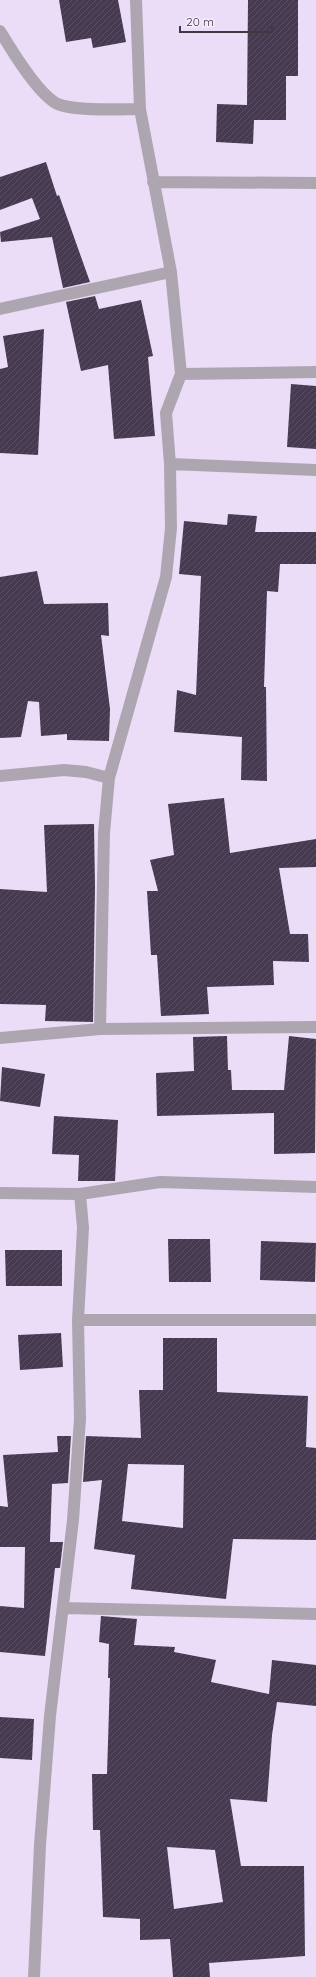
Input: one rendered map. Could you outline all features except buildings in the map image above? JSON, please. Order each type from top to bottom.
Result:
[{"type":"street","points":[[100,1029],[104,833],[109,778],[166,577],[171,528],[170,464],[166,413],[181,374],[171,272],[140,109],[136,0]]},
{"type":"street","points":[[2,38],[36,84],[55,103],[68,107],[140,109]]},
{"type":"street","points":[[153,182],[316,183]]},
{"type":"street","points":[[0,309],[171,272]]},
{"type":"street","points":[[181,374],[316,372]]},
{"type":"street","points":[[170,464],[316,470]]},
{"type":"street","points":[[0,776],[64,770],[86,772],[109,778]]},
{"type":"street","points":[[0,1038],[100,1029],[316,1027]]},
{"type":"street","points":[[0,1193],[80,1194],[160,1182],[316,1187]]},
{"type":"street","points":[[34,1977],[40,1846],[50,1716],[64,1608],[73,1520],[80,1419],[78,1320],[83,1228],[80,1194]]},
{"type":"street","points":[[78,1320],[316,1320]]},
{"type":"street","points":[[64,1608],[316,1614]]}]
